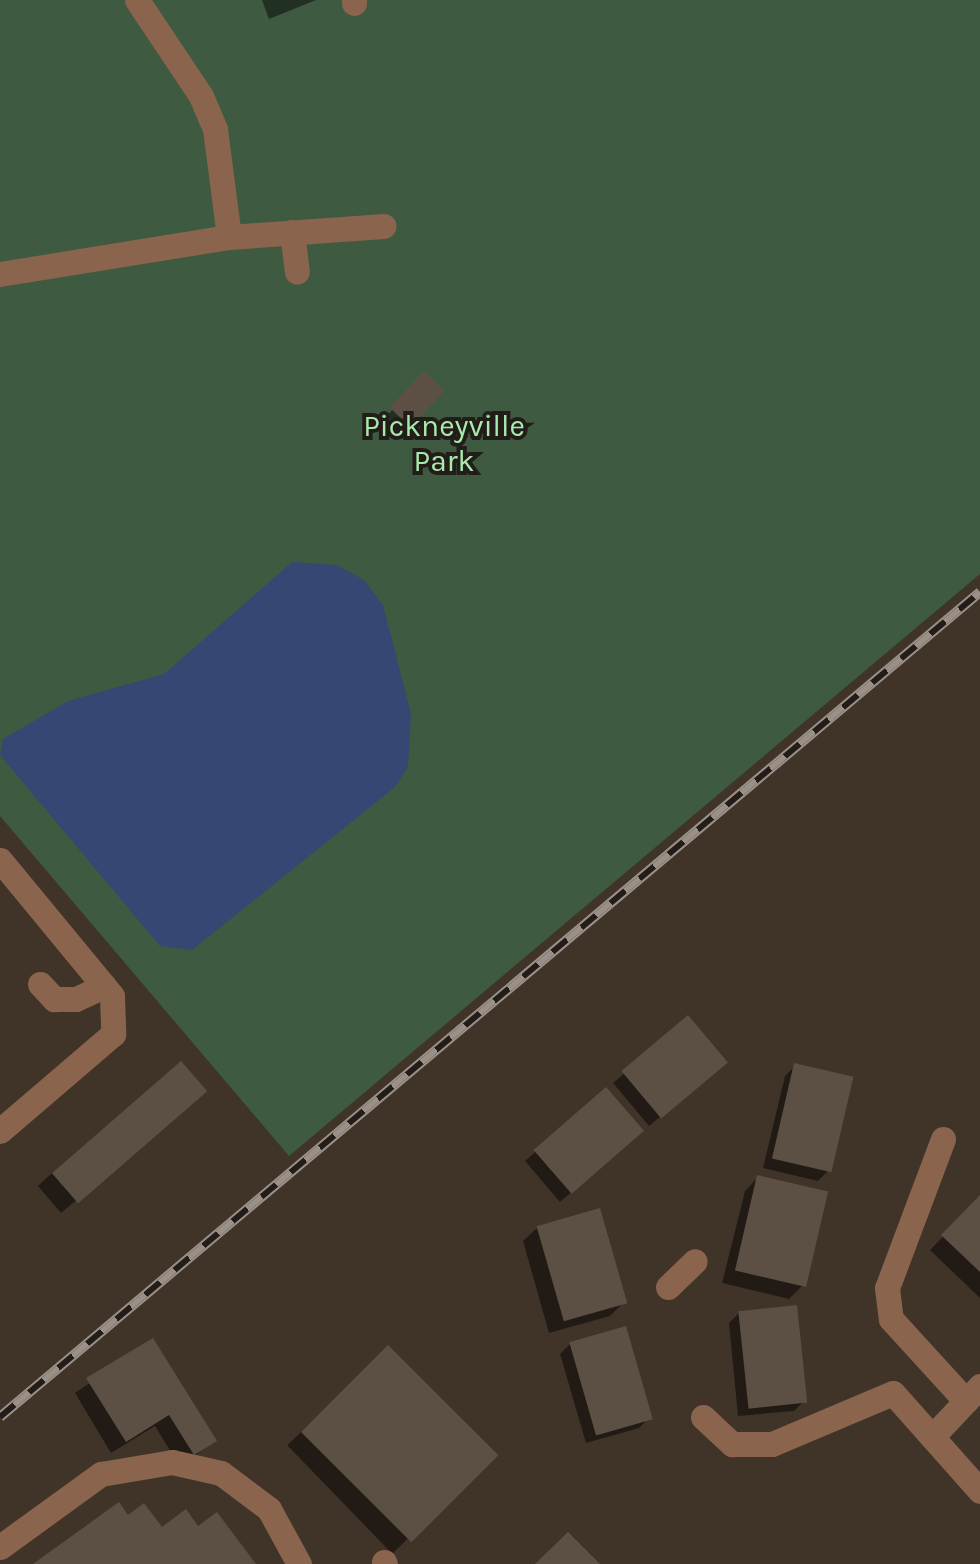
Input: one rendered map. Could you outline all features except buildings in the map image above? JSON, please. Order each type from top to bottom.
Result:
[{"type":"street","points":[[137,0],[201,96],[215,129],[229,237]]},
{"type":"street","points":[[0,274],[229,237],[384,226]]},
{"type":"street","points":[[292,232],[296,272]]},
{"type":"street","points":[[0,860],[112,996],[113,1034],[0,1131]]},
{"type":"street","points":[[40,984],[54,999],[76,1000],[104,986]]},
{"type":"street","points":[[932,1437],[973,1394],[891,1319],[887,1288],[942,1139]]},
{"type":"street","points":[[668,1287],[695,1261]]},
{"type":"street","points":[[703,1417],[732,1444],[772,1444],[893,1393],[980,1491]]},
{"type":"street","points":[[0,1548],[101,1474],[172,1462],[221,1473],[269,1509],[299,1564]]},
{"type":"green space","name":"Pickneyville Park","points":[[0,0],[980,0],[980,574],[289,1156],[0,816]]},
{"type":"water","points":[[292,562],[337,565],[364,580],[383,605],[411,714],[408,767],[395,787],[192,950],[160,946],[0,755],[3,739],[68,701],[164,674]]},
{"type":"railway","points":[[0,1417],[980,592]]}]
